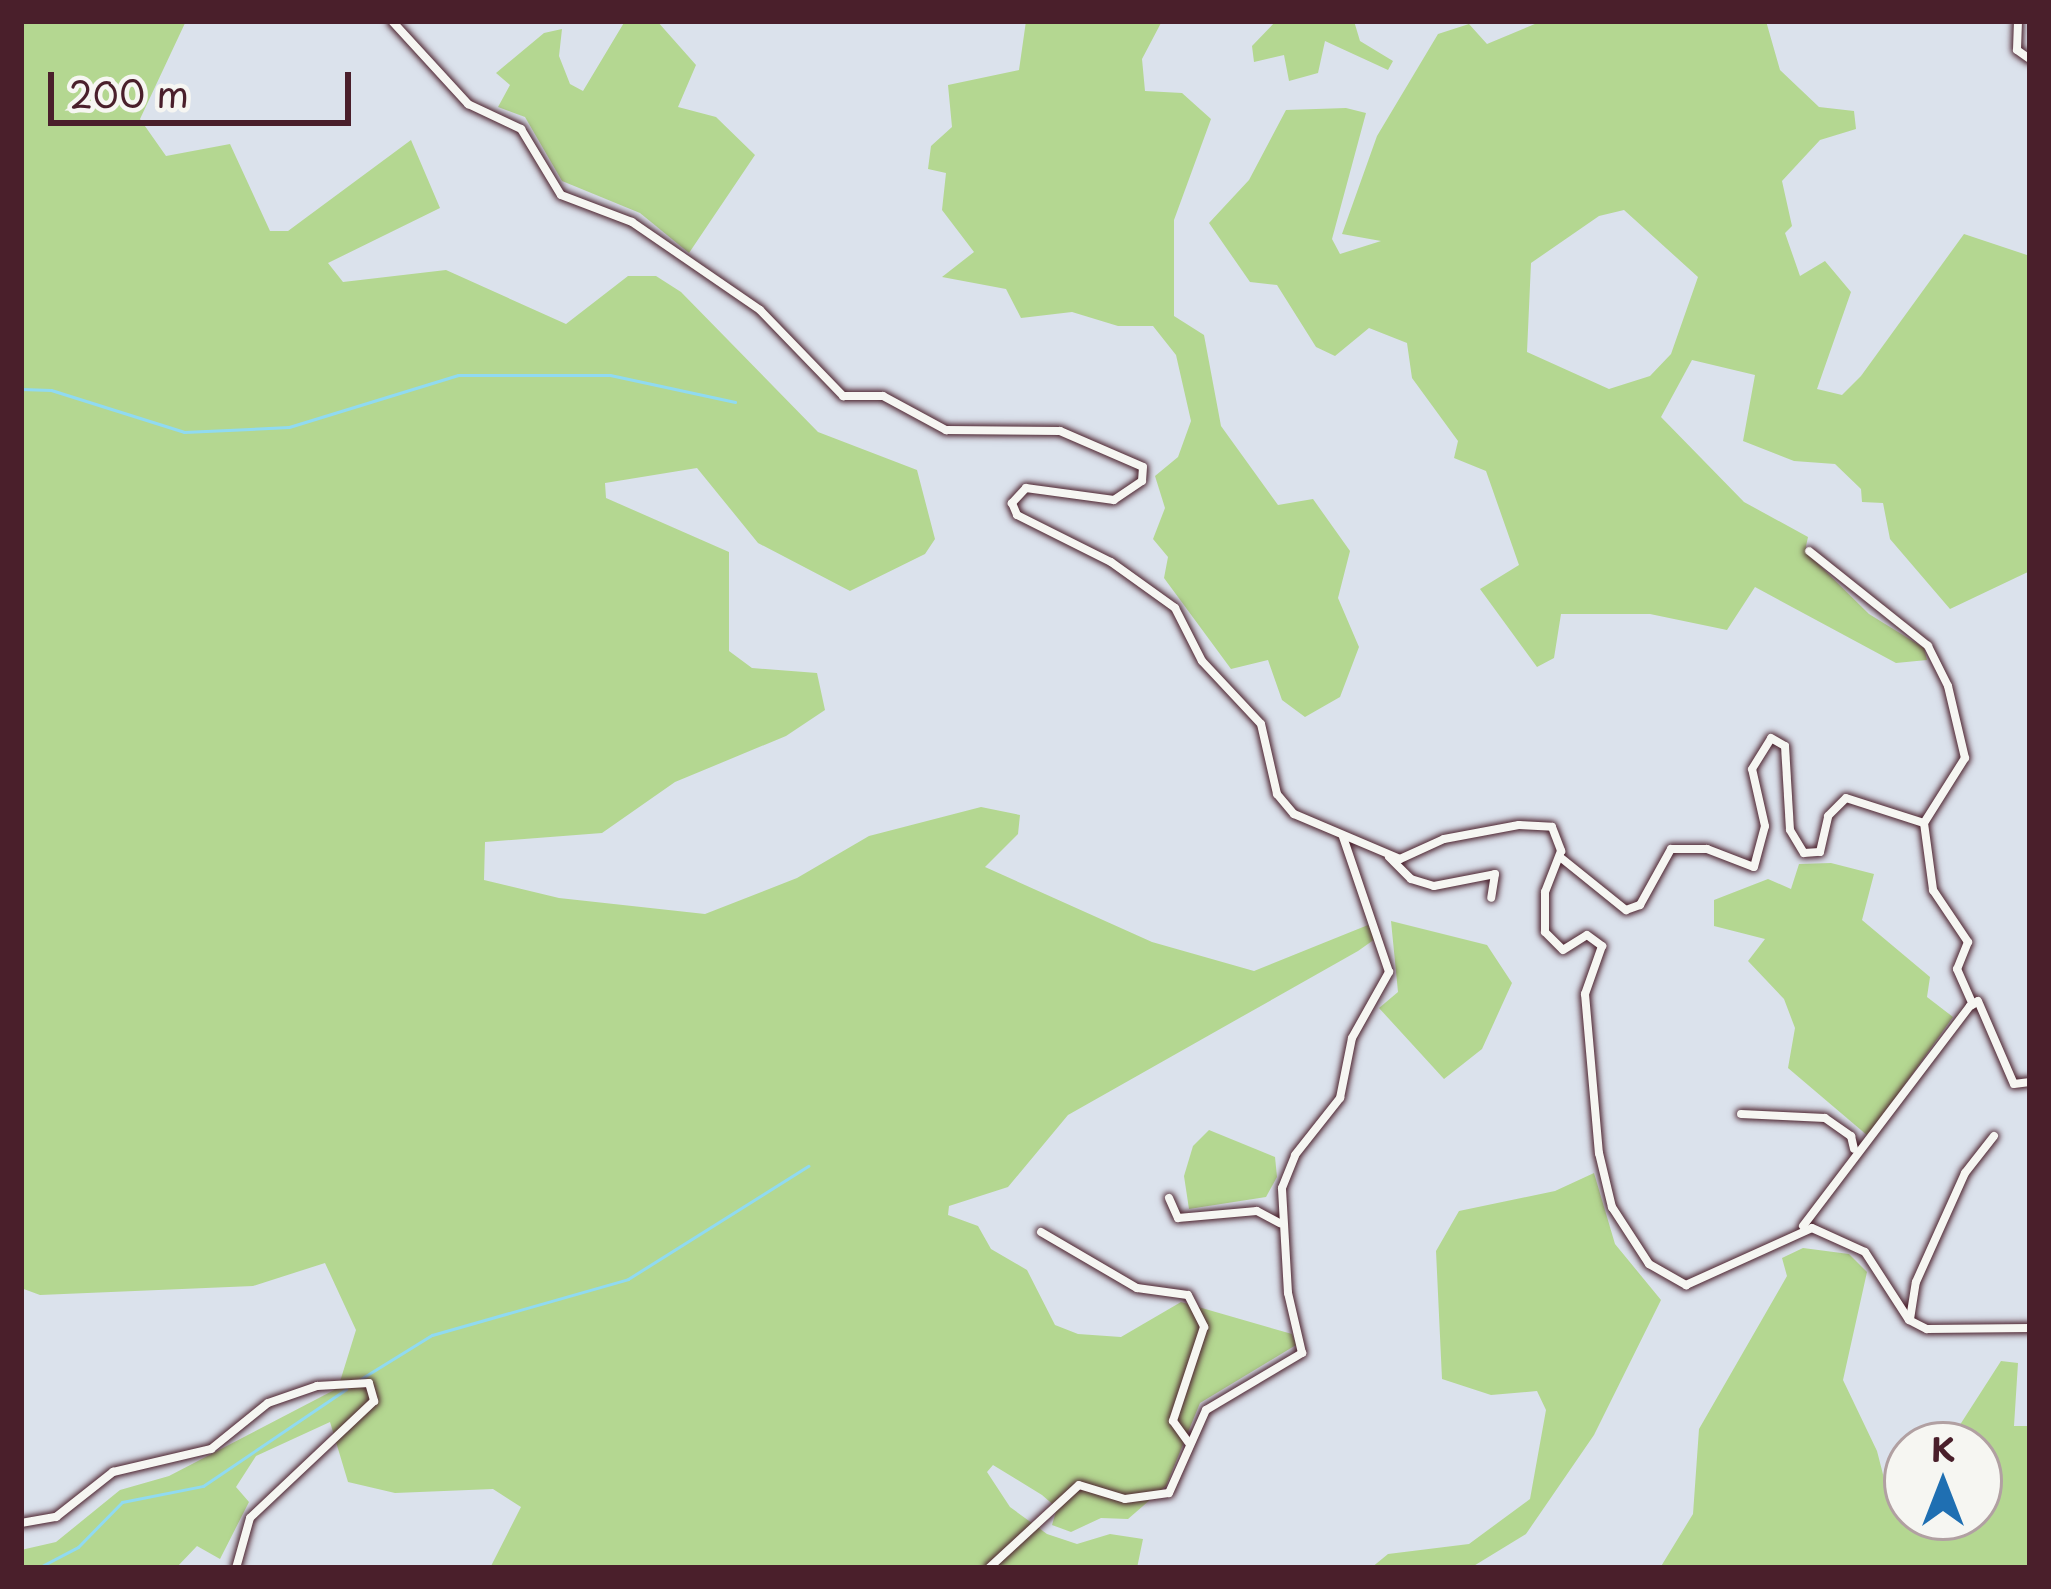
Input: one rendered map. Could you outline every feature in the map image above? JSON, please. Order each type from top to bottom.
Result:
[{"type":"street","points":[[392,21],[468,104],[520,129],[561,195],[632,222],[760,310],[843,396],[883,396],[946,430],[1060,431],[1142,467],[1142,482],[1114,500],[1026,488],[1012,503],[1017,515],[1095,552],[1175,608],[1202,662],[1261,724],[1284,804],[1388,856],[1412,879],[1435,886],[1495,874],[1491,898]]},
{"type":"street","points":[[2018,21],[2014,40],[2030,58]]},
{"type":"street","points":[[1809,551],[1928,646],[1948,686],[1965,758],[1924,824],[1933,890],[1968,942],[1957,969],[1973,1005]]},
{"type":"street","points":[[1560,856],[1626,910],[1640,904],[1671,849],[1707,848],[1754,867],[1765,826],[1752,769],[1771,738],[1785,746],[1790,830],[1804,853],[1820,852],[1838,800],[1924,824]]},
{"type":"street","points":[[1388,856],[1542,823],[1560,840],[1560,856],[1545,892],[1545,932],[1563,950],[1587,935],[1602,946],[1585,994],[1599,1153],[1612,1207],[1649,1264],[1686,1285],[1802,1228],[1855,1149],[1868,1144],[1978,1001],[2014,1084],[2030,1082]]},
{"type":"street","points":[[989,1568],[1079,1486],[1125,1499],[1169,1493],[1206,1410],[1302,1353],[1281,1224],[1282,1188],[1295,1155],[1340,1098],[1352,1038],[1389,971],[1343,837]]},
{"type":"street","points":[[1742,1114],[1825,1118],[1855,1149]]},
{"type":"street","points":[[1910,1320],[1916,1282],[1965,1173],[1994,1136]]},
{"type":"street","points":[[1168,1198],[1178,1218],[1257,1211],[1281,1224]]},
{"type":"street","points":[[1802,1228],[1865,1252],[1910,1320],[1935,1332],[2030,1328]]},
{"type":"street","points":[[1041,1232],[1137,1288],[1188,1295],[1204,1327],[1173,1421],[1188,1442]]},
{"type":"street","points":[[21,1522],[56,1517],[112,1472],[211,1449],[268,1402],[317,1386],[369,1383],[374,1401],[250,1518],[236,1568]]},
{"type":"green space","points":[[21,21],[186,21],[140,119],[166,156],[230,144],[270,231],[288,231],[411,140],[440,208],[328,263],[343,282],[446,270],[566,324],[628,276],[656,276],[681,292],[818,432],[917,470],[935,539],[925,554],[850,591],[758,543],[697,468],[605,483],[606,498],[729,552],[729,651],[752,668],[817,673],[825,710],[786,736],[675,782],[602,833],[485,842],[484,880],[559,898],[705,914],[797,878],[869,836],[981,807],[1020,815],[1018,834],[985,867],[1152,942],[1254,971],[1368,925],[1375,939],[1358,951],[1068,1115],[1008,1187],[949,1206],[948,1215],[978,1226],[991,1249],[1027,1270],[1055,1325],[1078,1334],[1121,1337],[1181,1302],[1292,1334],[1296,1345],[1200,1403],[1166,1486],[1128,1519],[1101,1518],[1071,1532],[1052,1525],[1057,1508],[1042,1495],[993,1465],[987,1472],[1010,1507],[1047,1534],[1077,1544],[1110,1534],[1143,1539],[1137,1568],[490,1568],[521,1507],[493,1489],[395,1493],[348,1482],[330,1422],[256,1456],[236,1487],[249,1502],[220,1559],[197,1546],[176,1568],[21,1568],[21,1550],[56,1542],[120,1490],[169,1476],[338,1388],[356,1330],[325,1263],[253,1286],[40,1295],[21,1288]]},
{"type":"green space","points":[[625,21],[657,21],[696,65],[678,107],[716,117],[755,155],[689,253],[640,213],[562,181],[525,117],[498,107],[510,85],[496,73],[544,33],[562,29],[559,56],[570,84],[583,91]]},
{"type":"green space","points":[[1026,21],[1162,21],[1142,59],[1145,91],[1182,93],[1211,119],[1174,220],[1174,316],[1204,335],[1221,426],[1278,505],[1313,499],[1350,551],[1338,598],[1359,647],[1340,697],[1305,717],[1282,700],[1268,660],[1231,669],[1164,578],[1168,557],[1153,539],[1165,508],[1155,476],[1178,457],[1191,421],[1176,355],[1153,326],[1118,326],[1072,312],[1021,318],[1006,289],[942,277],[974,252],[942,210],[946,173],[928,169],[931,146],[952,127],[948,85],[1019,70]]},
{"type":"green space","points":[[1276,21],[1354,21],[1360,41],[1393,61],[1388,70],[1325,41],[1318,73],[1289,81],[1284,55],[1254,62],[1252,46]]},
{"type":"green space","points":[[1542,21],[1766,21],[1780,70],[1819,107],[1854,111],[1856,129],[1820,140],[1782,181],[1792,226],[1785,233],[1800,276],[1825,261],[1851,292],[1817,389],[1842,395],[1861,376],[1964,234],[2030,256],[2030,571],[1950,609],[1890,539],[1883,503],[1862,502],[1861,489],[1835,464],[1794,461],[1743,441],[1755,375],[1692,360],[1661,417],[1744,502],[1808,537],[1805,551],[1869,614],[1924,648],[1927,660],[1896,663],[1755,587],[1727,630],[1650,614],[1561,614],[1554,658],[1537,667],[1480,589],[1519,565],[1486,471],[1454,458],[1458,441],[1412,378],[1407,343],[1369,328],[1335,356],[1316,347],[1277,285],[1250,282],[1209,223],[1249,180],[1286,110],[1346,108],[1366,113],[1332,239],[1340,254],[1381,241],[1342,234],[1377,136],[1438,34],[1469,24],[1487,44]],"holes":[[[1624,210],[1698,277],[1671,354],[1650,376],[1609,389],[1527,352],[1531,263],[1599,216]]]},
{"type":"green space","points":[[1831,863],[1874,874],[1862,920],[1930,977],[1927,997],[1953,1017],[1868,1136],[1788,1068],[1795,1028],[1784,999],[1748,961],[1765,939],[1714,926],[1714,900],[1768,879],[1791,889],[1799,864]]},
{"type":"green space","points":[[1391,921],[1487,945],[1512,983],[1482,1049],[1444,1079],[1379,1008],[1398,992]]},
{"type":"green space","points":[[1209,1130],[1275,1157],[1277,1177],[1266,1197],[1189,1209],[1184,1176],[1193,1146]]},
{"type":"green space","points":[[1594,1173],[1615,1244],[1661,1300],[1594,1435],[1526,1534],[1472,1567],[1371,1568],[1388,1554],[1469,1544],[1530,1499],[1546,1410],[1537,1391],[1491,1395],[1442,1379],[1436,1251],[1459,1211],[1555,1191]]},
{"type":"green space","points":[[1803,1248],[1849,1254],[1867,1272],[1843,1380],[1883,1474],[1883,1541],[2003,1541],[2003,1421],[1962,1421],[2001,1361],[2018,1363],[2014,1426],[2030,1426],[2030,1568],[1660,1568],[1693,1514],[1699,1429],[1787,1276],[1782,1258]]},
{"type":"waterway","points":[[21,389],[51,390],[184,432],[289,427],[458,375],[610,375],[735,402]]},
{"type":"waterway","points":[[359,1380],[432,1335],[628,1279],[808,1166]]},
{"type":"waterway","points":[[38,1568],[78,1547],[122,1502],[203,1486],[346,1389]]}]
